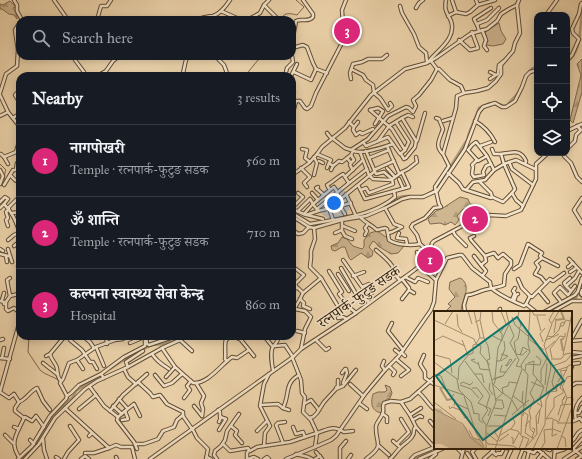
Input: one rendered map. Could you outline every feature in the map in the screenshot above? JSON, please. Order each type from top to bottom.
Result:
[{"type":"street","points":[[14,0],[17,5],[19,16]]},
{"type":"street","points":[[54,0],[65,16]]},
{"type":"street","points":[[98,16],[101,6],[107,6],[111,0]]},
{"type":"street","points":[[214,16],[221,11],[230,0]]},
{"type":"street","points":[[255,16],[260,13],[264,5],[269,0]]},
{"type":"street","points":[[296,21],[306,21],[313,17],[313,14],[303,0]]},
{"type":"street","points":[[296,100],[300,101],[307,109],[311,106],[326,73],[339,52],[345,38],[342,22],[342,10],[346,0]]},
{"type":"street","points":[[416,8],[422,0]]},
{"type":"street","points":[[427,63],[451,35],[452,23],[445,8],[446,0]]},
{"type":"street","points":[[452,0],[456,12]]},
{"type":"street","points":[[476,0],[478,5]]},
{"type":"street","points":[[448,16],[456,12],[466,14],[478,5],[495,0]]},
{"type":"street","points":[[443,154],[456,108],[457,96],[488,88],[498,79],[501,74],[501,65],[507,60],[513,51],[520,33],[517,6],[519,0]]},
{"type":"street","points":[[548,12],[557,0]]},
{"type":"street","points":[[570,57],[579,40],[573,33],[572,29],[582,3]]},
{"type":"street","points":[[264,5],[275,16]]},
{"type":"street","points":[[400,6],[402,13],[414,34],[418,47],[426,52],[427,63]]},
{"type":"street","points":[[296,172],[310,162],[322,147],[345,128],[368,98],[404,69],[431,61],[443,54],[459,40],[472,32],[486,29],[497,21],[501,14],[517,6]]},
{"type":"street","points":[[487,50],[484,46],[486,40],[474,19],[491,8]]},
{"type":"street","points":[[477,25],[487,20],[499,8]]},
{"type":"street","points":[[221,11],[232,16]]},
{"type":"street","points":[[459,40],[470,50],[478,48],[472,32]]},
{"type":"street","points":[[296,47],[303,45],[307,47],[312,63],[316,69],[326,73]]},
{"type":"street","points":[[351,79],[350,73],[353,64],[362,62],[368,58],[382,59],[387,55]]},
{"type":"street","points":[[16,122],[8,112],[0,94],[6,74],[17,66],[17,60]]},
{"type":"street","points":[[75,60],[84,72]]},
{"type":"street","points":[[106,72],[114,60]]},
{"type":"street","points":[[184,72],[186,60]]},
{"type":"street","points":[[219,60],[224,65],[227,72]]},
{"type":"street","points":[[286,72],[287,68],[293,62],[293,60]]},
{"type":"street","points":[[490,79],[498,74],[499,65],[507,60]]},
{"type":"street","points":[[431,61],[437,69],[439,69],[450,80],[461,86],[464,93]]},
{"type":"street","points":[[294,72],[297,64]]},
{"type":"street","points":[[296,73],[311,80],[316,69]]},
{"type":"street","points":[[351,69],[363,75],[366,80],[373,84],[374,93],[380,98],[388,110],[392,106],[390,103]]},
{"type":"street","points":[[351,163],[354,160],[351,155],[352,150],[373,134],[384,121],[406,107],[410,108],[413,112],[416,106],[413,100],[431,80],[437,69]]},
{"type":"street","points":[[296,219],[309,227],[314,228],[342,220],[361,218],[402,199],[410,197],[423,197],[436,190],[465,149],[475,121],[482,107],[495,103],[502,107],[506,107],[515,101],[526,76],[530,72],[534,71]]},
{"type":"street","points":[[490,72],[496,75]]},
{"type":"street","points":[[375,124],[379,117],[382,111],[378,108],[370,110],[379,117],[384,121],[389,126],[405,150]]},
{"type":"street","points":[[0,116],[8,112]]},
{"type":"street","points":[[363,142],[366,146],[388,138],[404,159],[415,147],[425,113]]},
{"type":"street","points":[[377,142],[389,126],[408,115],[413,117]]},
{"type":"street","points":[[402,118],[416,141]]},
{"type":"street","points":[[430,252],[420,244],[412,225],[422,220],[434,208],[442,207],[439,204],[436,190],[448,166],[437,143],[443,129],[439,119],[436,118]]},
{"type":"street","points":[[443,121],[453,118]]},
{"type":"street","points":[[475,121],[486,128],[492,135],[493,142],[488,145],[480,146]]},
{"type":"street","points":[[349,122],[354,127],[353,130],[356,135],[360,132],[364,134],[373,129]]},
{"type":"street","points":[[354,127],[358,122]]},
{"type":"street","points":[[396,122],[409,142],[401,154]]},
{"type":"street","points":[[570,128],[582,124]]},
{"type":"street","points":[[570,146],[575,141],[576,135],[581,130],[577,126]]},
{"type":"street","points":[[327,133],[346,148],[360,152],[393,144]]},
{"type":"street","points":[[477,160],[468,151],[476,142],[480,146],[494,170]]},
{"type":"street","points":[[358,185],[365,199],[409,187],[394,161],[388,146]]},
{"type":"street","points":[[302,149],[307,150],[305,158],[310,162]]},
{"type":"street","points":[[369,158],[389,150]]},
{"type":"street","points":[[492,150],[494,154],[515,151],[520,153],[524,156],[526,161],[525,164]]},
{"type":"street","points":[[4,157],[16,151]]},
{"type":"street","points":[[296,212],[310,224],[356,216],[375,210],[395,197],[392,179],[384,172],[377,174],[366,151]]},
{"type":"street","points":[[360,152],[370,175],[374,179],[392,179],[417,162],[416,156]]},
{"type":"street","points":[[0,154],[2,154],[8,164]]},
{"type":"street","points":[[317,154],[322,157],[331,158],[327,168]]},
{"type":"street","points":[[448,173],[463,189],[474,194],[492,197],[503,202],[515,189],[501,154]]},
{"type":"street","points":[[331,170],[336,162],[341,162],[351,155]]},
{"type":"street","points":[[486,156],[478,161],[477,160],[472,165],[472,174],[474,177],[484,175],[483,172],[486,166],[491,164]]},
{"type":"street","points":[[436,280],[427,272],[431,265],[428,260],[433,242],[453,231],[489,215],[499,217],[510,216],[521,210],[536,179],[536,164],[545,156]]},
{"type":"street","points":[[564,156],[571,163],[575,175],[582,182]]},
{"type":"street","points":[[314,157],[318,162],[323,163]]},
{"type":"street","points":[[314,175],[318,162],[322,157]]},
{"type":"street","points":[[347,158],[351,163],[350,165],[353,170]]},
{"type":"street","points":[[345,177],[364,160]]},
{"type":"street","points":[[466,190],[470,184],[485,180],[494,170],[508,162],[516,160],[535,169]]},
{"type":"street","points":[[329,208],[370,175],[374,170],[394,161]]},
{"type":"street","points":[[508,162],[512,169],[532,185]]},
{"type":"street","points":[[329,163],[333,166]]},
{"type":"street","points":[[301,168],[310,177],[304,183],[307,187]]},
{"type":"street","points":[[318,210],[367,168]]},
{"type":"street","points":[[387,168],[395,177]]},
{"type":"street","points":[[0,170],[3,176],[0,184]]},
{"type":"street","points":[[4,185],[13,170],[16,170]]},
{"type":"street","points":[[10,174],[16,179]]},
{"type":"street","points":[[330,190],[327,185],[334,181],[339,175],[343,174],[349,183]]},
{"type":"street","points":[[480,176],[480,181],[492,197]]},
{"type":"street","points":[[399,179],[403,188]]},
{"type":"street","points":[[361,190],[366,188],[369,193],[393,184]]},
{"type":"street","points":[[318,187],[316,188],[324,195]]},
{"type":"street","points":[[305,214],[313,204],[334,187],[338,193]]},
{"type":"street","points":[[296,207],[303,197],[298,193]]},
{"type":"street","points":[[312,193],[318,200]]},
{"type":"street","points":[[512,193],[516,200],[523,206]]},
{"type":"street","points":[[346,194],[356,216]]},
{"type":"street","points":[[0,202],[5,197],[8,199],[0,208]]},
{"type":"street","points":[[582,198],[574,210],[582,221]]},
{"type":"street","points":[[296,209],[309,199],[318,210]]},
{"type":"street","points":[[8,226],[6,212],[16,201]]},
{"type":"street","points":[[305,214],[351,203]]},
{"type":"street","points":[[4,204],[16,219]]},
{"type":"street","points":[[340,206],[345,214]]},
{"type":"street","points":[[329,208],[333,220]]},
{"type":"street","points":[[385,208],[394,224],[402,227],[392,232],[388,232]]},
{"type":"street","points":[[296,211],[323,219]]},
{"type":"street","points":[[12,213],[16,212]]},
{"type":"street","points":[[361,218],[378,230],[386,228],[389,240],[394,243],[420,244]]},
{"type":"street","points":[[342,220],[342,231],[345,236],[352,239]]},
{"type":"street","points":[[365,236],[367,231],[365,228],[368,224]]},
{"type":"street","points":[[343,226],[354,231]]},
{"type":"street","points":[[296,232],[298,234],[303,233],[309,227]]},
{"type":"street","points":[[314,228],[315,239],[311,251],[311,269],[321,278],[339,308],[343,306],[350,308],[356,313]]},
{"type":"street","points":[[335,233],[342,231]]},
{"type":"street","points":[[453,231],[454,235],[466,246]]},
{"type":"street","points":[[399,233],[397,238],[406,239],[407,244]]},
{"type":"street","points":[[8,240],[16,234]]},
{"type":"street","points":[[474,236],[470,238],[471,240],[485,256],[486,261],[481,265]]},
{"type":"street","points":[[514,269],[520,265],[528,244],[542,254],[540,256],[542,258]]},
{"type":"street","points":[[8,249],[12,262]]},
{"type":"street","points":[[417,252],[419,257],[426,249]]},
{"type":"street","points":[[376,250],[390,262],[396,272],[396,276],[416,282],[418,278],[428,282]]},
{"type":"street","points":[[465,311],[464,305],[468,295],[475,295],[483,290],[504,285],[505,274],[511,265],[511,261],[503,254],[498,258],[494,253],[485,256]]},
{"type":"street","points":[[0,254],[10,256]]},
{"type":"street","points":[[286,459],[331,440],[336,436],[363,396],[402,352],[431,310],[434,302],[436,280],[447,258],[462,255],[472,268],[483,275],[490,282],[492,289],[502,296],[524,306],[526,304],[535,311]]},
{"type":"street","points":[[6,256],[7,262]]},
{"type":"street","points":[[474,256],[486,271],[483,275]]},
{"type":"street","points":[[542,258],[558,266]]},
{"type":"street","points":[[542,258],[536,263],[538,267],[536,274],[546,283]]},
{"type":"street","points":[[566,286],[581,272],[569,259]]},
{"type":"street","points":[[341,268],[359,299],[361,300],[372,292],[369,284],[362,288],[343,260]]},
{"type":"street","name":"रत्नपार्क-फुटुङ सडक","points":[[150,459],[192,428],[204,417],[218,410],[293,357],[301,349],[356,313],[428,260]]},
{"type":"street","points":[[568,267],[572,263]]},
{"type":"street","points":[[570,272],[576,268]]},
{"type":"street","points":[[296,269],[304,275],[296,282]]},
{"type":"street","points":[[329,271],[342,292]]},
{"type":"street","points":[[353,276],[364,272]]},
{"type":"street","points":[[526,304],[530,296],[532,297],[550,279],[553,281],[564,273]]},
{"type":"street","points":[[338,274],[348,290],[339,294],[345,302],[343,306]]},
{"type":"street","points":[[10,278],[7,280],[10,296]]},
{"type":"street","points":[[296,307],[303,294],[321,278]]},
{"type":"street","points":[[570,278],[564,283],[571,291]]},
{"type":"street","points":[[546,311],[573,297],[576,294],[582,278]]},
{"type":"street","points":[[403,279],[409,290],[414,293]]},
{"type":"street","points":[[518,279],[522,288],[530,296]]},
{"type":"street","points":[[561,302],[554,291],[559,286],[568,295],[575,286]]},
{"type":"street","points":[[298,288],[303,294]]},
{"type":"street","points":[[513,301],[515,293],[513,291],[515,288]]},
{"type":"street","points":[[402,299],[409,290]]},
{"type":"street","points":[[582,290],[582,295]]},
{"type":"street","points":[[539,291],[548,302]]},
{"type":"street","points":[[1,300],[4,293]]},
{"type":"street","points":[[16,294],[10,296],[6,302],[7,310],[9,311],[14,308],[16,310]]},
{"type":"street","points":[[513,301],[518,294]]},
{"type":"street","points":[[365,297],[369,303]]},
{"type":"street","points":[[300,299],[302,300],[304,307],[310,309]]},
{"type":"street","points":[[1,300],[6,302]]},
{"type":"street","points":[[1,300],[4,303],[6,312],[16,310]]},
{"type":"street","points":[[554,311],[572,301],[582,301]]},
{"type":"street","points":[[296,309],[305,311],[311,316],[304,333],[301,349]]},
{"type":"street","points":[[338,318],[343,317],[347,319]]},
{"type":"street","points":[[572,338],[582,320]]},
{"type":"street","points":[[392,323],[388,331],[405,356]]},
{"type":"street","points":[[297,331],[304,333]]},
{"type":"street","points":[[16,340],[0,391],[9,398],[14,394],[20,402]]},
{"type":"street","points":[[46,356],[50,354],[62,340]]},
{"type":"street","points":[[70,340],[80,348],[90,362],[93,362],[97,369]]},
{"type":"street","points":[[87,340],[95,347],[104,366]]},
{"type":"street","points":[[106,340],[107,344]]},
{"type":"street","points":[[60,383],[69,363],[77,360],[95,347],[115,340]]},
{"type":"street","points":[[130,344],[137,340]]},
{"type":"street","points":[[25,459],[51,423],[65,408],[124,357],[145,346],[144,340]]},
{"type":"street","points":[[146,340],[149,345],[164,340]]},
{"type":"street","points":[[24,418],[13,444],[14,450],[19,458],[40,439],[44,426],[50,416],[79,385],[102,375],[128,368],[162,348],[180,340],[192,350]]},
{"type":"street","points":[[226,340],[225,359],[227,361]]},
{"type":"street","points":[[242,340],[254,356]]},
{"type":"street","points":[[267,340],[273,347]]},
{"type":"street","points":[[264,446],[265,433],[270,426],[260,407],[264,384],[272,371],[271,354],[273,347],[278,340]]},
{"type":"street","points":[[316,340],[326,350],[329,348]]},
{"type":"street","points":[[273,347],[283,344],[293,357],[305,399],[303,413],[309,418],[317,433],[315,447]]},
{"type":"street","points":[[4,348],[1,358],[10,359]]},
{"type":"street","points":[[162,348],[175,367],[196,384],[204,396],[201,403],[204,417]]},
{"type":"street","points":[[196,384],[209,377],[232,357],[237,358],[249,350]]},
{"type":"street","points":[[395,350],[402,352]]},
{"type":"street","points":[[128,368],[126,362],[143,351]]},
{"type":"street","points":[[572,352],[582,353]]},
{"type":"street","points":[[50,354],[57,368],[60,383],[68,396]]},
{"type":"street","points":[[152,354],[158,363],[169,370]]},
{"type":"street","points":[[424,355],[420,364],[425,372],[425,378],[434,384]]},
{"type":"street","points":[[572,358],[582,356]]},
{"type":"street","points":[[396,359],[409,370],[401,376]]},
{"type":"street","points":[[77,360],[82,369]]},
{"type":"street","points":[[384,361],[382,366],[385,370]]},
{"type":"street","points":[[43,363],[57,374]]},
{"type":"street","points":[[572,364],[579,363]]},
{"type":"street","points":[[390,366],[395,372],[393,375]]},
{"type":"street","points":[[166,377],[175,367]]},
{"type":"street","points":[[340,386],[345,380],[348,371],[345,368],[342,373]]},
{"type":"street","points":[[124,369],[128,377],[150,393],[153,398],[160,395],[167,404],[183,412],[183,415],[197,438],[208,449],[206,458],[211,459]]},
{"type":"street","points":[[309,418],[313,417],[336,389],[343,386],[356,370]]},
{"type":"street","points":[[110,411],[119,399],[147,374]]},
{"type":"street","points":[[155,375],[164,386],[172,383],[182,374]]},
{"type":"street","points":[[283,408],[287,401],[286,394],[291,380],[299,375]]},
{"type":"street","points":[[389,455],[379,446],[376,425],[383,414],[384,403],[389,401],[401,402],[410,399],[434,378]]},
{"type":"street","points":[[336,389],[338,386],[338,380]]},
{"type":"street","points":[[184,398],[190,390],[187,386],[191,381]]},
{"type":"street","points":[[572,385],[576,383],[582,384]]},
{"type":"street","points":[[350,384],[363,396]]},
{"type":"street","points":[[90,387],[104,406],[118,417],[117,420],[136,445],[137,449]]},
{"type":"street","points":[[44,426],[36,416],[32,421],[25,417],[24,418],[15,411],[15,408],[20,402],[29,396],[33,390],[38,388],[43,401],[50,410]]},
{"type":"street","points":[[418,392],[434,409]]},
{"type":"street","points":[[79,409],[96,395]]},
{"type":"street","points":[[576,420],[575,413],[578,402],[582,398]]},
{"type":"street","points":[[119,399],[128,408]]},
{"type":"street","points":[[304,404],[311,400],[319,410]]},
{"type":"street","points":[[401,402],[416,427],[434,446]]},
{"type":"street","points":[[359,403],[367,409]]},
{"type":"street","points":[[118,417],[134,404],[140,416]]},
{"type":"street","points":[[261,405],[277,404],[289,410]]},
{"type":"street","points":[[113,406],[122,414]]},
{"type":"street","points":[[194,406],[204,417]]},
{"type":"street","points":[[575,413],[579,413],[582,406]]},
{"type":"street","points":[[65,408],[109,448]]},
{"type":"street","points":[[410,415],[421,408]]},
{"type":"street","points":[[218,410],[221,417],[226,419],[219,430]]},
{"type":"street","points":[[122,420],[128,419],[125,411]]},
{"type":"street","points":[[217,459],[214,453],[223,444],[226,432],[239,414]]},
{"type":"street","points":[[383,414],[387,417],[387,422]]},
{"type":"street","points":[[132,449],[136,445],[158,439],[163,431],[174,427],[177,420],[183,415]]},
{"type":"street","points":[[413,420],[420,416],[422,417]]},
{"type":"street","points":[[219,422],[221,417]]},
{"type":"street","points":[[572,422],[580,418],[582,420]]},
{"type":"street","points":[[397,444],[409,432],[401,419]]},
{"type":"street","points":[[256,431],[267,421]]},
{"type":"street","points":[[430,421],[434,426]]},
{"type":"street","points":[[283,443],[276,425],[278,423],[285,422]]},
{"type":"street","points":[[64,459],[79,440],[70,426]]},
{"type":"street","points":[[231,426],[237,431],[235,435],[242,442]]},
{"type":"street","points":[[14,427],[19,429]]},
{"type":"street","points":[[293,427],[296,434],[303,432],[305,437]]},
{"type":"street","points":[[223,444],[230,451],[248,448],[249,450],[257,447],[293,442],[330,427],[340,429],[344,432],[353,431]]},
{"type":"street","points":[[390,459],[400,447],[412,438],[416,427]]},
{"type":"street","points":[[572,440],[576,434],[582,430]]},
{"type":"street","points":[[89,436],[92,433]]},
{"type":"street","points":[[5,435],[13,444]]},
{"type":"street","points":[[40,439],[47,459]]},
{"type":"street","points":[[30,440],[34,444]]},
{"type":"street","points":[[393,440],[400,447]]},
{"type":"street","points":[[340,459],[340,448],[346,441]]},
{"type":"street","points":[[577,459],[582,456],[572,448],[581,441]]},
{"type":"street","points":[[43,445],[47,447]]},
{"type":"street","points":[[85,453],[94,453],[116,445],[121,447],[131,446],[135,459]]},
{"type":"street","points":[[368,458],[379,446]]},
{"type":"street","points":[[411,459],[415,455],[434,447]]},
{"type":"street","points":[[564,459],[582,447]]},
{"type":"street","points":[[419,459],[442,449]]},
{"type":"street","points":[[458,449],[462,453]]},
{"type":"street","points":[[461,459],[464,449]]},
{"type":"street","points":[[475,449],[472,452],[476,459]]},
{"type":"street","points":[[484,459],[493,450],[496,455],[498,453],[501,454],[504,449]]},
{"type":"street","points":[[507,459],[512,449]]},
{"type":"street","points":[[519,459],[523,449]]},
{"type":"street","points":[[525,449],[534,453],[537,449],[547,458]]},
{"type":"street","points":[[554,459],[555,452],[565,449]]},
{"type":"street","points":[[249,450],[246,453],[248,459],[254,457],[258,459]]},
{"type":"street","points":[[528,459],[530,451]]},
{"type":"street","points":[[316,452],[321,458]]},
{"type":"street","points":[[467,453],[472,459]]},
{"type":"street","points":[[538,459],[542,453]]},
{"type":"street","points":[[296,454],[308,456],[312,459]]},
{"type":"street","points":[[427,455],[430,459],[436,454]]},
{"type":"street","points":[[348,459],[351,455]]},
{"type":"street","points":[[80,459],[85,456],[89,459]]},
{"type":"street","points":[[264,459],[267,457],[269,459]]},
{"type":"street","points":[[315,459],[321,458]]},
{"type":"green space","points":[[10,1],[15,6],[17,5],[17,7],[13,8],[17,14],[16,18],[14,15],[0,9],[0,4],[3,5]]},
{"type":"green space","points":[[499,23],[501,31],[506,39],[503,44],[493,46],[486,45],[488,41],[485,32]]},
{"type":"green space","points":[[582,59],[582,92],[573,123],[570,120],[581,75],[577,64]]},
{"type":"green space","points":[[460,197],[468,199],[470,204],[480,206],[479,212],[463,209],[457,216],[459,220],[455,225],[451,222],[445,225],[440,223],[430,224],[428,219],[436,211]]},
{"type":"green space","points":[[377,231],[396,242],[405,245],[398,253],[391,254],[373,241],[369,247],[373,252],[372,256],[368,258],[361,253],[351,260],[345,247],[335,251],[332,250],[331,246],[338,243],[342,237],[347,239],[353,246],[362,249],[364,247],[364,240],[370,233]]},
{"type":"green space","points":[[460,278],[465,283],[466,290],[461,311],[446,311],[451,306],[448,304],[455,297],[449,289],[450,282]]},
{"type":"green space","points":[[385,385],[390,387],[392,393],[390,398],[384,403],[384,413],[380,413],[374,410],[372,398],[373,394],[385,392],[387,390]]},
{"type":"waterway","points":[[283,16],[286,14],[297,15],[304,7],[296,0]]},
{"type":"waterway","points":[[570,60],[578,47],[582,14]]},
{"type":"waterway","points":[[248,72],[258,60]]},
{"type":"waterway","points":[[529,72],[534,68]]},
{"type":"waterway","points":[[499,104],[504,106],[507,105],[519,92]]},
{"type":"waterway","points":[[386,206],[400,197],[417,197],[426,195],[438,187],[467,140],[479,108],[490,103]]},
{"type":"waterway","points":[[0,164],[6,170],[4,181],[0,186]]},
{"type":"waterway","points":[[296,217],[312,226],[328,222]]},
{"type":"waterway","points":[[549,311],[576,298],[582,284]]},
{"type":"waterway","points":[[578,294],[582,298]]},
{"type":"waterway","points":[[29,340],[28,352],[40,370],[60,381]]},
{"type":"waterway","points":[[110,369],[136,352],[152,345],[164,344],[173,340]]},
{"type":"waterway","points":[[34,448],[49,422],[73,397],[76,391],[99,376]]},
{"type":"waterway","points":[[64,389],[70,401]]},
{"type":"waterway","points":[[415,459],[431,450]]},
{"type":"waterway","points":[[22,459],[29,453]]},
{"type":"place","name":"कल्पना स्वास्थ्य सेवा केन्द्र","points":[[347,31]]},
{"type":"place","name":"ॐ शान्ति","points":[[475,219]]},
{"type":"place","name":"नागपोखरी","points":[[430,260]]}]
